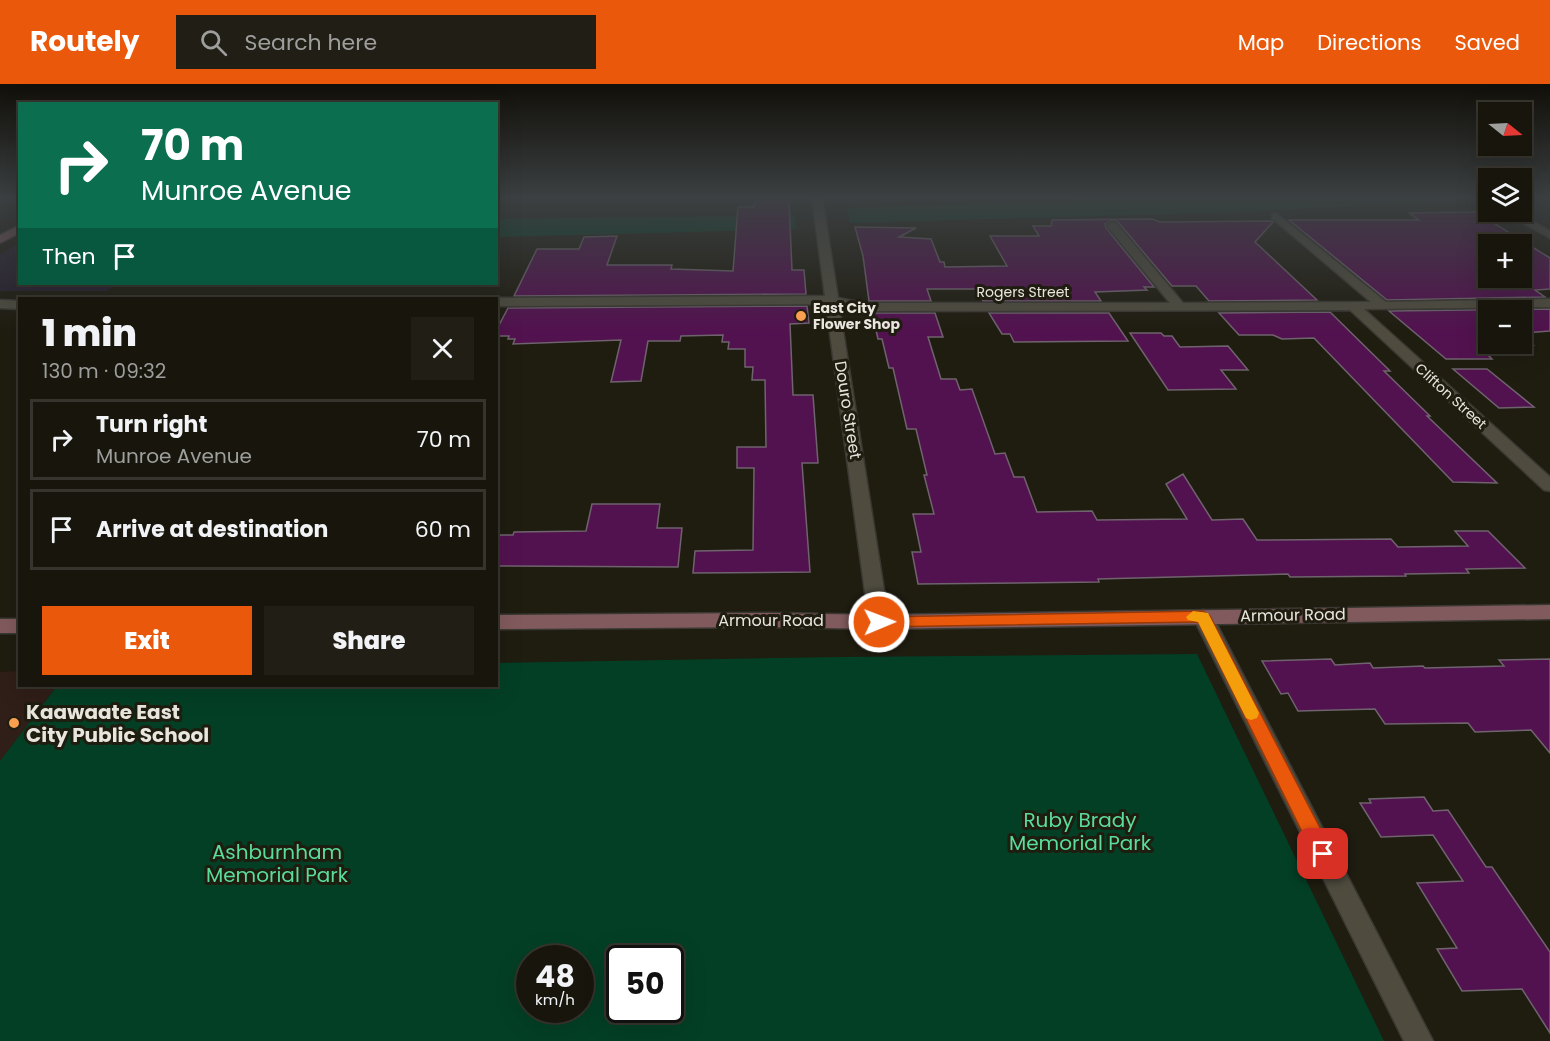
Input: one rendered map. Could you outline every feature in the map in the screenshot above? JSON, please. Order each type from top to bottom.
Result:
[{"type":"main road","name":"Armour Road","points":[[498,622],[759,620],[879,622],[1550,612]]},
{"type":"main road","points":[[0,626],[18,626]]},
{"type":"street","name":"Douro Street","points":[[823,242],[879,622]]},
{"type":"street","points":[[1126,242],[1179,306]]},
{"type":"street","points":[[1307,242],[1382,305]]},
{"type":"street","name":"Rogers Street","points":[[498,302],[831,300],[863,307],[1353,306],[1550,303]]},
{"type":"street","points":[[0,304],[18,305]]},
{"type":"street","name":"Clifton Street","points":[[1353,306],[1550,486]]},
{"type":"street","points":[[1203,616],[1419,1041]]},
{"type":"shaded area","points":[[18,244],[18,285],[115,285],[107,291],[0,291],[0,255]]},
{"type":"shaded area","name":"Kaawaate East City Public School","points":[[18,671],[18,687],[56,687],[0,761],[0,672]]},
{"type":"green space","points":[[1197,654],[1384,1041],[0,1041],[0,761],[56,687],[498,687],[498,663]]},
{"type":"building","points":[[582,242],[615,242],[607,265],[672,265],[671,269],[733,271],[735,242],[791,242],[792,270],[804,270],[806,294],[514,296],[537,249],[579,249]]},
{"type":"building","points":[[859,242],[932,242],[940,262],[944,262],[945,267],[1007,266],[993,242],[1117,242],[1154,287],[1144,287],[1147,290],[1095,292],[1101,301],[983,301],[978,289],[927,289],[931,301],[869,301]]},
{"type":"building","points":[[1135,242],[1255,242],[1317,300],[1209,301],[1196,286],[1172,286]]},
{"type":"building","points":[[1316,242],[1478,242],[1478,288],[1532,288],[1532,247],[1550,258],[1550,289],[1535,290],[1545,297],[1387,300]]},
{"type":"building","points":[[807,306],[809,323],[790,324],[793,395],[813,395],[818,463],[802,463],[810,572],[693,573],[695,551],[753,550],[754,468],[737,468],[737,447],[766,447],[765,380],[752,380],[753,367],[745,367],[745,349],[728,349],[729,342],[722,342],[723,335],[681,336],[680,341],[648,341],[641,381],[611,382],[621,340],[513,344],[515,339],[508,339],[509,336],[498,336],[498,327],[508,308]]},
{"type":"building","points":[[1532,309],[1550,309],[1550,331],[1532,332]]},
{"type":"building","points":[[1478,310],[1478,354],[1525,355],[1488,355],[1492,359],[1446,359],[1389,311]]},
{"type":"building","points":[[1330,312],[1390,371],[1384,371],[1430,416],[1427,416],[1497,483],[1453,482],[1314,338],[1282,339],[1273,335],[1239,335],[1219,313]]},
{"type":"building","points":[[872,313],[935,313],[943,337],[928,337],[941,379],[956,379],[960,390],[972,389],[995,454],[1005,453],[1014,477],[1024,477],[1037,512],[1092,511],[1097,520],[1187,519],[1166,484],[1183,474],[1212,520],[1243,519],[1257,540],[1391,539],[1398,547],[1468,546],[1455,531],[1488,531],[1525,568],[1466,569],[1469,573],[1405,574],[1406,576],[1290,577],[1288,574],[1098,579],[1099,582],[918,584],[912,552],[921,552],[913,514],[934,514],[916,429],[907,429],[893,368],[889,368],[882,339],[878,339]]},
{"type":"building","points":[[989,313],[1109,313],[1128,341],[1014,342],[1010,334],[1002,334]]},
{"type":"building","points":[[1130,333],[1161,333],[1164,336],[1172,336],[1180,347],[1228,346],[1248,370],[1221,370],[1236,389],[1168,390]]},
{"type":"building","points":[[1453,369],[1487,369],[1534,407],[1499,408]]},
{"type":"building","points":[[592,504],[660,504],[657,528],[682,528],[678,567],[498,566],[500,535],[513,535],[514,532],[586,531]]},
{"type":"building","points":[[1331,659],[1335,665],[1370,663],[1373,668],[1423,666],[1425,668],[1504,666],[1499,660],[1550,659],[1550,753],[1531,730],[1475,732],[1468,723],[1385,724],[1375,709],[1298,711],[1288,693],[1281,694],[1262,661]]},
{"type":"building","points":[[1424,797],[1433,811],[1448,810],[1486,867],[1492,867],[1550,952],[1550,1033],[1522,989],[1462,991],[1437,949],[1457,948],[1417,883],[1463,881],[1433,835],[1381,837],[1360,803],[1371,803],[1369,799]]},
{"type":"slow traffic","points":[[1193,617],[1203,616],[1251,713]]},
{"type":"place","name":"East City Flower Shop","points":[[801,316]]},
{"type":"place","name":"Kaawaate East City Public School","points":[[14,723]]},
{"type":"route","points":[[879,622],[1203,616],[1323,854]]},
{"type":"park label","name":"Ruby Brady Memorial Park","points":[[1080,832]]},
{"type":"park label","name":"Ashburnham Memorial Park","points":[[277,864]]}]
